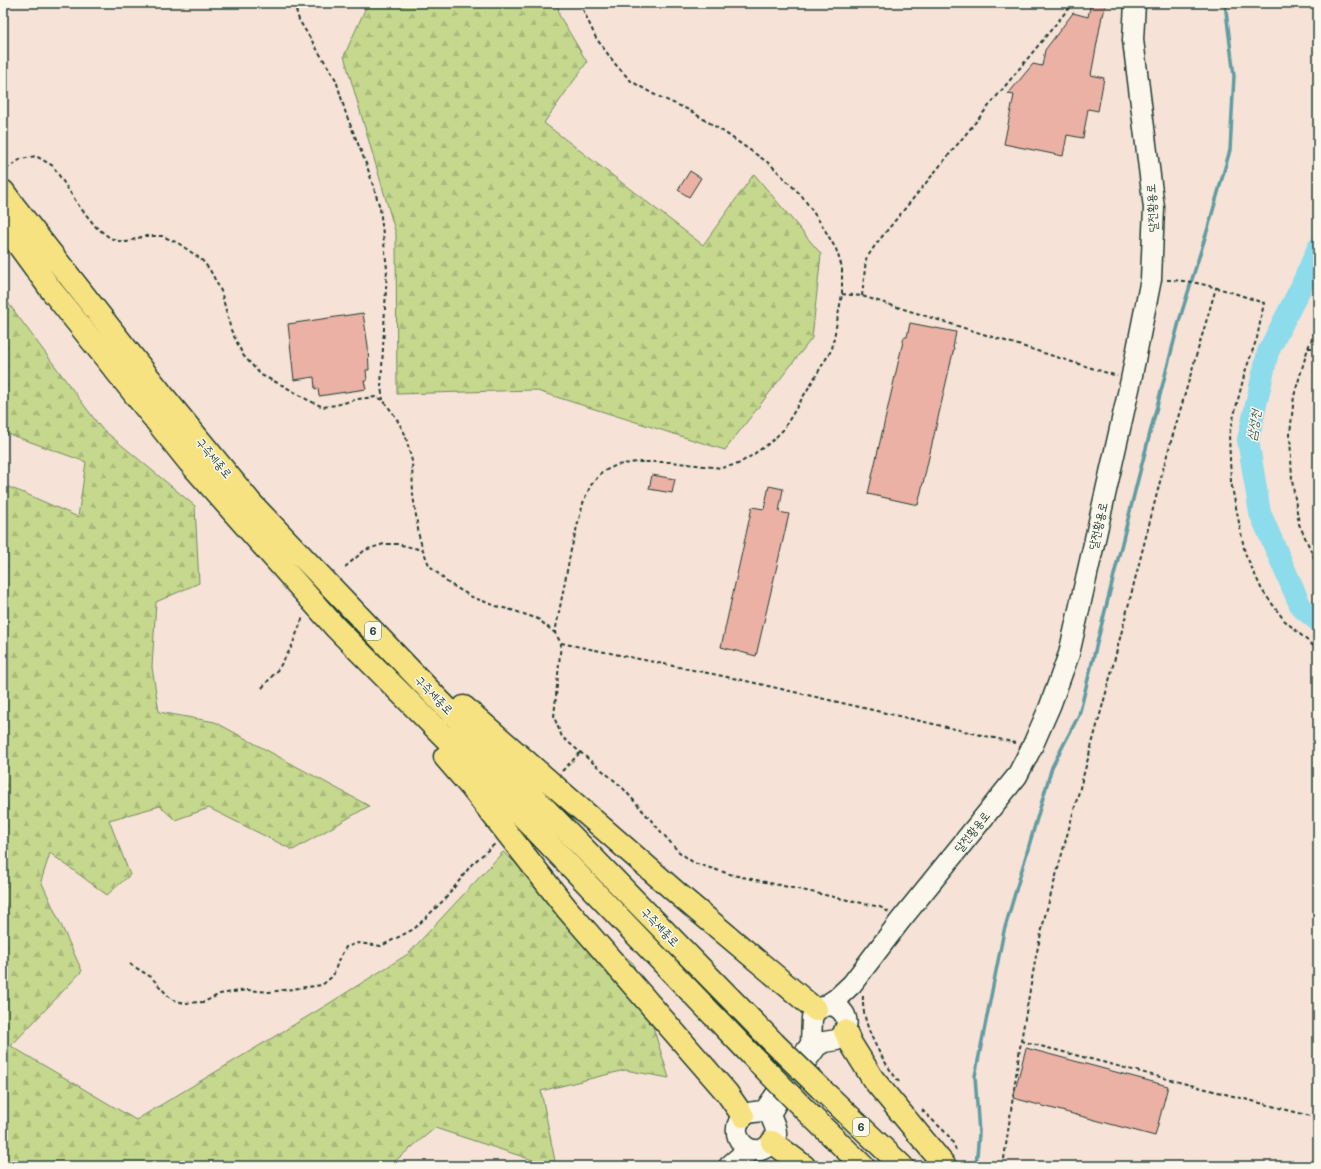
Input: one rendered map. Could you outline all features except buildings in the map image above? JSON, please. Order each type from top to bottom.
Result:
[{"type":"highway","name":"구즉세종로","points":[[3,191],[164,398],[251,503],[442,703],[774,1043],[902,1166]]},
{"type":"highway","name":"구즉세종로","points":[[3,224],[52,291],[189,462],[336,628],[498,791],[805,1110],[863,1166]]},
{"type":"highway","points":[[251,503],[325,567],[464,707],[685,900],[820,1008]]},
{"type":"highway","points":[[290,576],[360,668],[426,736],[470,786],[567,909],[718,1082],[744,1116]]},
{"type":"highway","points":[[846,1024],[850,1042],[874,1078],[951,1160]]},
{"type":"highway","points":[[764,1146],[804,1166]]},
{"type":"main road","name":"달전황용로","points":[[857,988],[900,921],[1017,776],[1032,747],[1050,706],[1069,654],[1131,380],[1151,279],[1154,208],[1133,40],[1135,3]]},
{"type":"main road","points":[[730,1165],[738,1149],[737,1128],[744,1116],[765,1110],[812,1044],[812,1018],[820,1008],[857,988]]},
{"type":"main road","points":[[730,1165],[742,1155],[764,1146],[776,1134],[775,1126],[770,1114],[781,1095],[817,1046],[824,1042],[837,1040],[846,1024],[844,1004],[857,988]]},
{"type":"main road","points":[[820,1008],[832,1005],[838,1007],[842,1011],[846,1024]]},
{"type":"main road","points":[[738,1137],[742,1144],[749,1149],[764,1146]]},
{"type":"path","points":[[297,3],[296,10],[299,20],[336,80],[346,114],[367,166],[380,208],[388,269],[381,387],[383,400],[395,416],[405,434],[412,461],[413,495],[419,536],[422,550],[429,565],[448,583],[472,597],[538,619],[555,633],[561,643],[554,717],[562,737],[580,754],[620,786],[678,851],[694,863],[733,875],[880,907],[900,921]]},
{"type":"path","points":[[555,633],[572,550],[584,500],[590,485],[602,472],[617,465],[636,462],[671,462],[721,468],[738,464],[772,442],[786,424],[832,349],[842,294],[842,267],[836,248],[822,224],[802,196],[770,164],[721,130],[690,110],[653,94],[631,81],[616,65],[596,38],[580,3]]},
{"type":"path","points":[[581,7],[585,3]]},
{"type":"path","points":[[862,296],[866,259],[876,244],[1073,3]]},
{"type":"path","points":[[6,169],[21,159],[36,156],[53,166],[79,206],[96,227],[110,238],[127,242],[144,236],[162,236],[178,243],[201,259],[210,270],[221,291],[231,330],[243,355],[261,375],[322,407],[375,397],[383,400]]},
{"type":"path","points":[[1182,280],[1216,288],[1264,303],[1257,338],[1245,372],[1229,435],[1231,482],[1245,553],[1262,590],[1284,620],[1318,650]]},
{"type":"path","points":[[1003,1166],[1021,1041],[1036,956],[1045,916],[1107,689],[1165,462],[1216,288]]},
{"type":"path","points":[[842,294],[862,296],[1131,380]]},
{"type":"path","points":[[1318,325],[1308,348],[1294,396],[1290,434],[1292,480],[1299,524],[1318,566]]},
{"type":"path","points":[[1308,348],[1318,348]]},
{"type":"path","points":[[345,567],[365,550],[384,544],[398,544],[422,550]]},
{"type":"path","points":[[262,688],[279,668],[291,648],[304,614]]},
{"type":"path","points":[[561,643],[742,680],[1032,747]]},
{"type":"path","points":[[560,772],[580,754]]},
{"type":"path","points":[[130,964],[151,978],[171,999],[184,1003],[204,1002],[220,994],[247,990],[269,992],[322,986],[333,976],[339,959],[346,947],[358,943],[381,946],[414,929],[446,898],[472,864],[498,842]]},
{"type":"path","points":[[857,988],[871,1035],[890,1071],[899,1082]]},
{"type":"path","points":[[1021,1041],[1318,1118]]},
{"type":"path","points":[[921,1108],[948,1135],[954,1146],[951,1160]]},
{"type":"green space","points":[[368,3],[558,3],[559,15],[587,62],[544,123],[703,245],[754,174],[821,254],[812,338],[725,450],[534,390],[397,394],[396,234],[344,56]]},
{"type":"green space","points":[[3,296],[101,428],[195,506],[199,583],[156,602],[152,667],[159,712],[215,722],[369,806],[293,850],[209,808],[175,820],[160,806],[109,820],[130,875],[107,895],[50,853],[41,881],[82,971],[11,1046],[136,1120],[408,954],[503,852],[633,963],[669,1078],[625,1070],[541,1091],[556,1166],[551,1166],[435,1128],[389,1166],[3,1166],[3,485],[78,517],[86,462],[3,432]]},
{"type":"waterway","points":[[976,1166],[979,1134],[975,1076],[1004,931],[1052,767],[1079,715],[1180,318],[1230,150],[1234,76],[1225,3]]},
{"type":"waterway","name":"삼성천","points":[[1318,248],[1301,287],[1268,352],[1248,440],[1260,513],[1301,607],[1318,621]]}]
